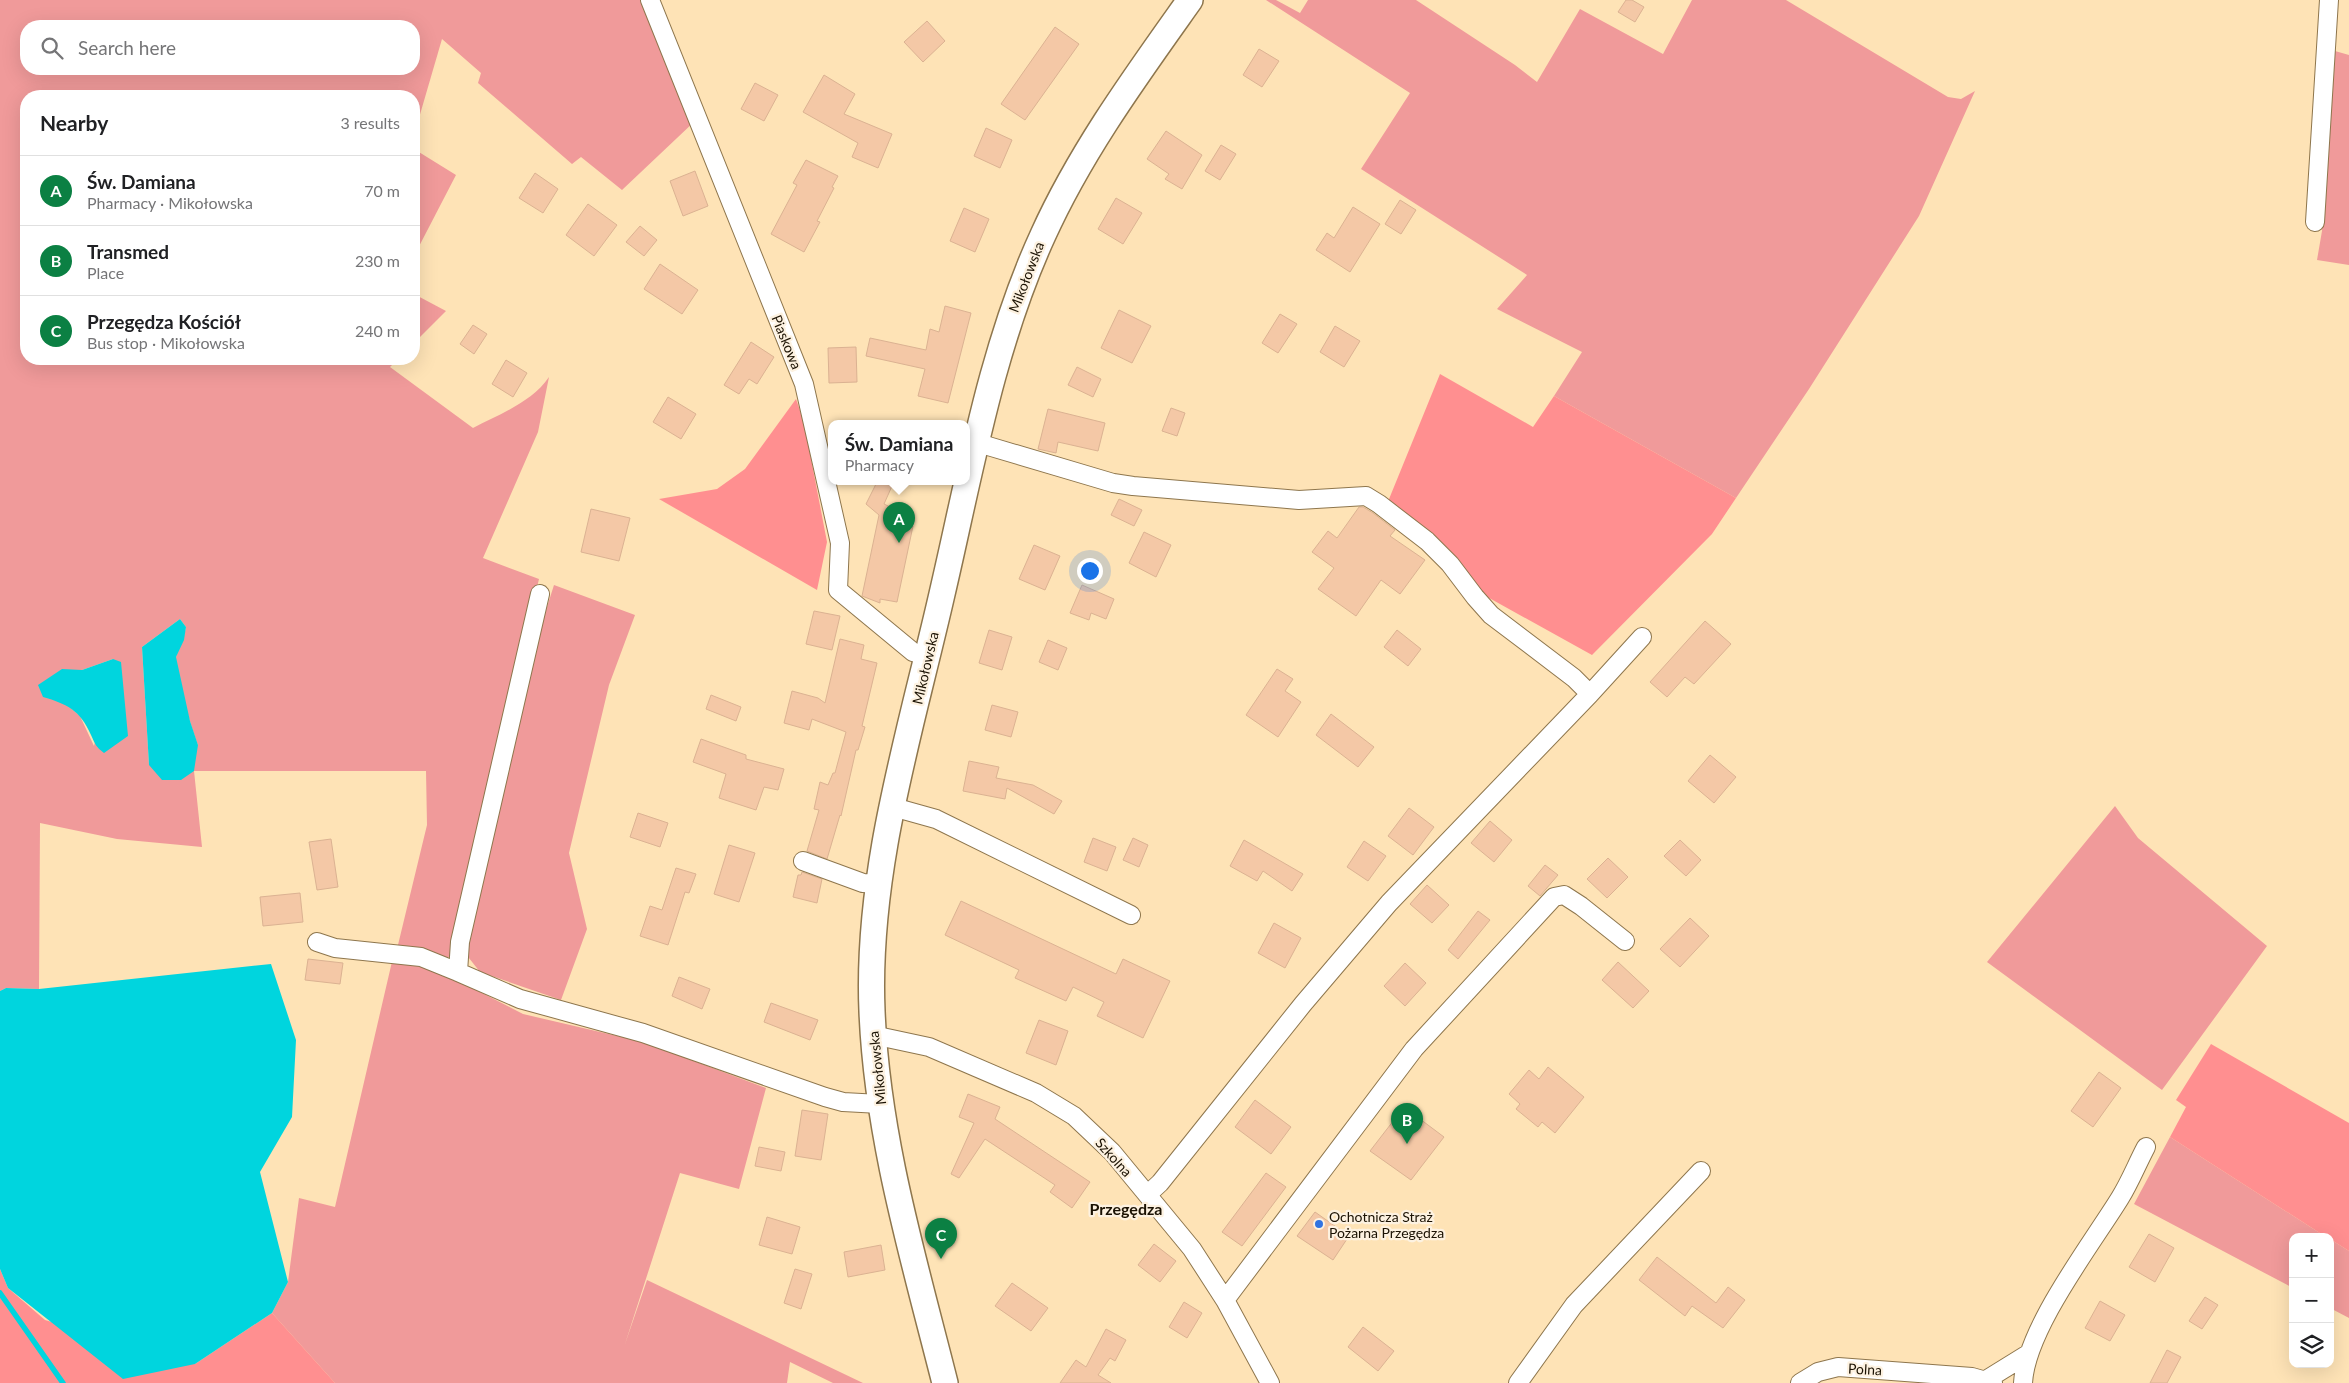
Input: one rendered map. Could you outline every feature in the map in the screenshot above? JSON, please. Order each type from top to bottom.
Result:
[{"type":"main road","name":"Mikołowska","points":[[970,477],[1010,319],[1050,219],[1066,187],[1112,112],[1190,0]]},
{"type":"main road","name":"Mikołowska","points":[[945,1383],[896,1187],[880,1104],[873,1035],[872,968],[880,884],[893,807],[968,485]]},
{"type":"street","name":"Piaskowa","points":[[650,0],[804,384],[840,544],[838,590],[913,652],[928,656]]},
{"type":"street","points":[[2315,222],[2328,0]]},
{"type":"street","points":[[978,443],[1133,486],[1299,500],[1366,496],[1427,542],[1450,564],[1475,598],[1491,615],[1574,678],[1590,694]]},
{"type":"street","points":[[458,972],[460,942],[540,594]]},
{"type":"street","points":[[1148,1194],[1160,1183],[1303,1004],[1390,903],[1642,637]]},
{"type":"street","points":[[893,807],[936,819],[1131,915]]},
{"type":"street","points":[[803,862],[863,883],[880,884]]},
{"type":"street","points":[[1225,1300],[1414,1049],[1554,897],[1564,895],[1625,941]]},
{"type":"street","points":[[317,942],[335,948],[421,957],[520,999],[643,1033],[843,1102],[880,1104]]},
{"type":"street","name":"Szkolna","points":[[873,1035],[929,1047],[1011,1082],[1059,1105],[1097,1137],[1148,1194],[1192,1250],[1225,1300],[1270,1383]]},
{"type":"street","points":[[2023,1383],[2028,1354],[2061,1292],[2121,1196],[2146,1147]]},
{"type":"street","points":[[1518,1383],[1574,1305],[1701,1170]]},
{"type":"street","points":[[1989,1381],[2028,1354]]},
{"type":"street","name":"Polna","points":[[1800,1383],[1818,1372],[1838,1367],[1989,1381]]},
{"type":"shaded area","points":[[0,0],[644,0],[695,121],[622,190],[581,157],[572,164],[478,83],[481,73],[442,39],[420,114],[420,90],[20,90],[20,365],[392,365],[390,367],[473,428],[534,394],[549,377],[538,432],[483,558],[539,579],[452,956],[442,959],[397,949],[427,825],[426,771],[194,771],[202,847],[117,839],[40,823],[39,989],[6,988],[0,991]],"holes":[[[180,619],[186,627],[177,653],[176,664],[184,701],[198,745],[149,765],[142,647]],[[113,659],[94,746],[80,716],[65,703],[62,670],[82,670]]]},
{"type":"shaded area","points":[[1266,0],[1276,0],[1300,13],[1308,0],[1416,0],[1515,65],[1537,82],[1580,9],[1663,54],[1692,0],[1786,0],[1948,97],[1961,99],[1975,91],[1919,216],[1809,389],[1736,498],[1554,396],[1582,352],[1497,309],[1527,275],[1361,169],[1410,93]]},
{"type":"shaded area","points":[[2335,51],[2349,55],[2349,265],[2317,260],[2322,231]]},
{"type":"shaded area","points":[[420,153],[456,175],[420,244]]},
{"type":"shaded area","points":[[420,297],[446,311],[420,337]]},
{"type":"shaded area","points":[[1440,374],[1533,427],[1554,396],[1736,498],[1712,534],[1592,655],[1482,594],[1387,504]]},
{"type":"shaded area","points":[[796,399],[804,422],[827,542],[817,590],[659,499],[717,489],[745,469]]},
{"type":"shaded area","points":[[554,585],[635,615],[609,685],[569,853],[587,929],[561,1000],[480,972],[465,953],[539,632]]},
{"type":"shaded area","points":[[2115,806],[2138,838],[2267,946],[2162,1090],[1987,962]]},
{"type":"shaded area","points":[[394,953],[441,972],[523,1014],[643,1042],[766,1088],[739,1189],[680,1173],[625,1344],[647,1280],[863,1383],[833,1383],[790,1362],[787,1383],[335,1383],[272,1313],[288,1282],[299,1198],[335,1207]]},
{"type":"shaded area","points":[[2211,1044],[2349,1123],[2349,1251],[2334,1242],[2334,1233],[2320,1233],[2170,1137],[2186,1107],[2176,1100]]},
{"type":"shaded area","points":[[2170,1137],[2320,1233],[2289,1233],[2289,1286],[2134,1204]]},
{"type":"shaded area","points":[[2334,1242],[2349,1251],[2349,1318],[2334,1310]]},
{"type":"shaded area","points":[[0,1269],[8,1288],[45,1320],[195,1364],[272,1313],[335,1383],[0,1383]]},
{"type":"water","points":[[180,619],[186,627],[184,640],[176,657],[190,721],[198,745],[194,771],[181,780],[162,780],[149,765],[142,647]]},
{"type":"water","points":[[113,659],[121,662],[128,736],[104,753],[96,745],[87,726],[77,714],[59,702],[43,697],[38,685],[62,669],[82,670]]},
{"type":"water","points":[[271,964],[296,1040],[292,1117],[260,1172],[288,1282],[272,1313],[195,1364],[123,1379],[8,1288],[0,1269],[0,991],[6,988],[39,989]]},
{"type":"building","points":[[1626,0],[1632,0],[1644,7],[1635,22],[1618,12]]},
{"type":"building","points":[[927,21],[945,41],[923,62],[904,42]]},
{"type":"building","points":[[1055,27],[1079,44],[1025,120],[1001,104]]},
{"type":"building","points":[[1259,49],[1279,61],[1262,87],[1243,75]]},
{"type":"building","points":[[824,75],[855,94],[844,114],[892,134],[878,168],[852,157],[858,143],[803,112]]},
{"type":"building","points":[[755,83],[778,95],[764,121],[741,109]]},
{"type":"building","points":[[986,128],[1012,140],[1000,168],[974,156]]},
{"type":"building","points":[[1166,131],[1202,155],[1182,189],[1165,179],[1169,174],[1147,159]]},
{"type":"building","points":[[1221,145],[1236,154],[1220,180],[1205,171]]},
{"type":"building","points":[[806,160],[838,176],[817,221],[820,222],[804,252],[771,234],[797,185],[793,183]]},
{"type":"building","points":[[695,171],[708,206],[683,216],[670,181]]},
{"type":"building","points":[[535,173],[558,189],[543,213],[519,198]]},
{"type":"building","points":[[1116,198],[1142,213],[1123,244],[1098,229]]},
{"type":"building","points":[[1400,200],[1416,210],[1401,234],[1385,224]]},
{"type":"building","points":[[588,204],[617,225],[594,256],[566,235]]},
{"type":"building","points":[[1353,207],[1380,224],[1350,272],[1316,250],[1327,233],[1334,238]]},
{"type":"building","points":[[964,208],[989,219],[975,252],[950,241]]},
{"type":"building","points":[[640,226],[657,240],[644,256],[626,242]]},
{"type":"building","points":[[660,264],[698,290],[682,314],[644,289]]},
{"type":"building","points":[[945,306],[971,313],[948,403],[918,396],[925,369],[866,356],[870,338],[926,350],[930,329],[939,332]]},
{"type":"building","points":[[1119,310],[1151,326],[1132,363],[1101,348]]},
{"type":"building","points":[[1280,314],[1297,324],[1278,353],[1262,343]]},
{"type":"building","points":[[473,325],[487,334],[474,354],[460,344]]},
{"type":"building","points":[[1335,326],[1360,341],[1344,367],[1320,352]]},
{"type":"building","points":[[751,342],[774,357],[757,384],[749,379],[739,394],[724,385]]},
{"type":"building","points":[[856,347],[857,382],[829,383],[828,348]]},
{"type":"building","points":[[506,360],[527,373],[513,397],[492,384]]},
{"type":"building","points":[[1077,367],[1101,379],[1093,397],[1068,385]]},
{"type":"building","points":[[668,397],[696,414],[681,439],[653,422]]},
{"type":"building","points":[[1171,408],[1185,413],[1177,436],[1162,431]]},
{"type":"building","points":[[1048,409],[1105,423],[1098,451],[1058,442],[1056,453],[1038,449]]},
{"type":"building","points":[[876,485],[890,485],[892,486],[884,504],[911,517],[910,524],[913,526],[897,602],[880,599],[880,603],[862,596],[879,515],[866,504]]},
{"type":"building","points":[[1119,499],[1142,510],[1134,526],[1111,515]]},
{"type":"building","points":[[1359,507],[1363,507],[1373,513],[1395,530],[1390,536],[1425,560],[1400,594],[1381,580],[1356,616],[1318,589],[1334,568],[1312,552],[1328,531],[1337,538]]},
{"type":"building","points":[[591,509],[630,518],[619,561],[581,552]]},
{"type":"building","points":[[1144,532],[1171,545],[1156,577],[1129,563]]},
{"type":"building","points":[[1034,545],[1060,556],[1045,590],[1019,579]]},
{"type":"building","points":[[1082,585],[1114,599],[1106,619],[1091,613],[1089,620],[1070,613]]},
{"type":"building","points":[[814,611],[840,616],[832,650],[806,644]]},
{"type":"building","points":[[1705,621],[1731,644],[1694,684],[1685,677],[1667,697],[1650,682]]},
{"type":"building","points":[[989,630],[1012,637],[1002,670],[979,663]]},
{"type":"building","points":[[1397,630],[1421,649],[1408,666],[1384,647]]},
{"type":"building","points":[[840,639],[864,645],[861,659],[877,663],[862,726],[865,727],[858,750],[856,750],[841,816],[827,859],[807,851],[819,810],[814,809],[820,782],[828,785],[833,773],[835,773],[846,732],[812,719],[809,730],[784,723],[792,691],[818,698],[825,703]]},
{"type":"building","points":[[1048,640],[1067,648],[1058,670],[1039,662]]},
{"type":"building","points":[[1277,669],[1293,679],[1285,691],[1301,702],[1278,737],[1246,715]]},
{"type":"building","points":[[711,695],[741,707],[736,721],[706,709]]},
{"type":"building","points":[[992,705],[1018,712],[1011,737],[985,730]]},
{"type":"building","points":[[1331,714],[1374,747],[1358,767],[1316,735]]},
{"type":"building","points":[[701,739],[746,755],[746,759],[784,769],[778,790],[764,787],[756,810],[719,798],[726,774],[693,762]]},
{"type":"building","points":[[1710,755],[1736,777],[1714,803],[1688,781]]},
{"type":"building","points":[[969,761],[999,767],[996,778],[1033,785],[1062,801],[1054,814],[1007,788],[1005,799],[963,791]]},
{"type":"building","points":[[1409,808],[1434,827],[1413,855],[1388,836]]},
{"type":"building","points":[[638,813],[668,823],[660,847],[630,837]]},
{"type":"building","points":[[1490,821],[1512,840],[1494,862],[1471,843]]},
{"type":"building","points":[[1093,838],[1116,847],[1107,871],[1084,862]]},
{"type":"building","points":[[1133,838],[1148,845],[1139,867],[1123,860]]},
{"type":"building","points":[[331,839],[338,887],[317,890],[309,842]]},
{"type":"building","points":[[1244,840],[1303,874],[1292,891],[1263,871],[1257,881],[1230,866]]},
{"type":"building","points":[[1680,840],[1701,860],[1686,876],[1664,856]]},
{"type":"building","points":[[1364,841],[1386,856],[1368,881],[1347,867]]},
{"type":"building","points":[[729,845],[755,853],[739,902],[714,894]]},
{"type":"building","points":[[1608,858],[1628,877],[1607,898],[1587,879]]},
{"type":"building","points":[[1545,865],[1558,875],[1540,896],[1528,886]]},
{"type":"building","points":[[676,868],[696,874],[689,893],[685,892],[668,945],[640,936],[650,906],[662,910]]},
{"type":"building","points":[[802,872],[822,879],[817,903],[793,897],[798,875],[801,875]]},
{"type":"building","points":[[1427,885],[1449,905],[1432,923],[1410,904]]},
{"type":"building","points":[[300,893],[303,922],[263,926],[260,897]]},
{"type":"building","points":[[961,901],[1116,974],[1123,959],[1170,981],[1143,1038],[1097,1016],[1104,1002],[1073,987],[1066,1001],[1015,978],[1019,970],[945,935]]},
{"type":"building","points":[[1478,911],[1490,920],[1458,959],[1448,950]]},
{"type":"building","points":[[1690,918],[1709,936],[1680,967],[1660,949]]},
{"type":"building","points":[[1274,923],[1301,938],[1285,968],[1258,953]]},
{"type":"building","points":[[308,959],[343,963],[340,984],[305,980]]},
{"type":"building","points":[[1618,962],[1649,991],[1633,1008],[1602,980]]},
{"type":"building","points":[[1405,963],[1426,983],[1405,1006],[1384,986]]},
{"type":"building","points":[[679,977],[710,989],[702,1009],[672,996]]},
{"type":"building","points":[[771,1003],[818,1020],[810,1040],[764,1022]]},
{"type":"building","points":[[1039,1020],[1068,1031],[1056,1065],[1026,1053]]},
{"type":"building","points":[[1548,1067],[1584,1097],[1555,1133],[1542,1122],[1538,1127],[1516,1109],[1520,1104],[1509,1094],[1529,1070],[1539,1079]]},
{"type":"building","points":[[2099,1072],[2121,1088],[2093,1127],[2071,1111]]},
{"type":"building","points":[[968,1094],[1000,1107],[995,1119],[1090,1182],[1072,1208],[1050,1192],[1055,1185],[985,1139],[959,1178],[951,1174],[974,1123],[959,1117]]},
{"type":"building","points":[[1255,1100],[1291,1127],[1271,1154],[1235,1127]]},
{"type":"building","points":[[1404,1107],[1444,1137],[1411,1180],[1370,1151]]},
{"type":"building","points":[[802,1110],[828,1114],[821,1160],[795,1156]]},
{"type":"building","points":[[759,1147],[785,1152],[781,1171],[755,1166]]},
{"type":"building","points":[[1266,1173],[1286,1187],[1242,1246],[1222,1232]]},
{"type":"building","name":"Ochotnicza Straż Pożarna Przegędza","points":[[1315,1212],[1349,1236],[1333,1260],[1297,1236]]},
{"type":"building","points":[[767,1217],[800,1227],[792,1254],[759,1245]]},
{"type":"building","points":[[2149,1234],[2174,1248],[2155,1282],[2129,1267]]},
{"type":"building","points":[[1154,1244],[1176,1261],[1160,1282],[1138,1265]]},
{"type":"building","points":[[881,1245],[885,1270],[848,1277],[844,1252]]},
{"type":"building","points":[[1657,1257],[1716,1303],[1728,1287],[1745,1300],[1723,1328],[1692,1306],[1685,1316],[1639,1280]]},
{"type":"building","points":[[795,1269],[812,1274],[801,1309],[784,1303]]},
{"type":"building","points":[[1012,1283],[1048,1308],[1031,1331],[995,1306]]},
{"type":"building","points":[[2205,1297],[2218,1305],[2202,1329],[2189,1321]]},
{"type":"building","points":[[2100,1301],[2125,1315],[2110,1341],[2085,1328]]},
{"type":"building","points":[[1184,1302],[1202,1313],[1187,1338],[1169,1327]]},
{"type":"building","points":[[1363,1327],[1394,1351],[1378,1371],[1348,1347]]},
{"type":"building","points":[[1106,1329],[1126,1340],[1115,1361],[1110,1358],[1098,1375],[1111,1383],[1060,1383],[1076,1360],[1086,1367]]},
{"type":"building","points":[[2167,1350],[2181,1357],[2167,1383],[2150,1383]]},
{"type":"waterway","points":[[0,1293],[63,1383]]},
{"type":"place","name":"Św. Damiana","points":[[899,543]]},
{"type":"place","name":"Transmed","points":[[1407,1144]]},
{"type":"place","name":"Ochotnicza Straż Pożarna Przegędza","points":[[1319,1224]]},
{"type":"place","name":"Przegędza Kościół","points":[[941,1259]]},
{"type":"district","name":"Przegędza","points":[[1126,1208]]}]
